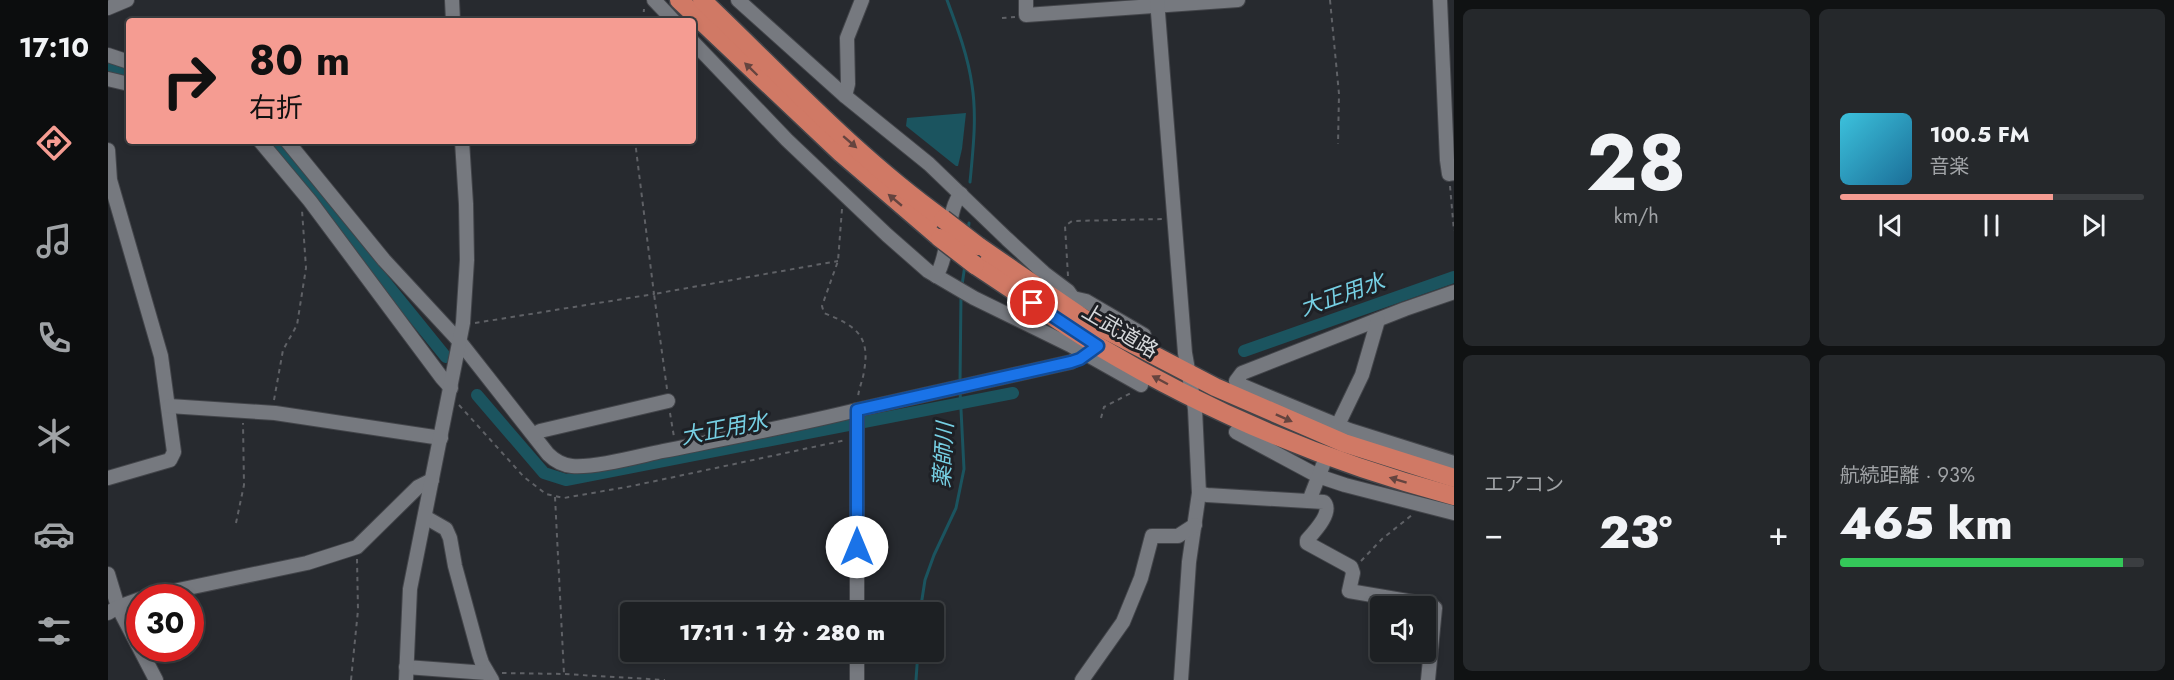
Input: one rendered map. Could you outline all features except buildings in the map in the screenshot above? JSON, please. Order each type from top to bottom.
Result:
[{"type":"highway","name":"上武道路","points":[[679,0],[888,194],[975,265],[1092,350],[1262,429],[1348,464],[1454,496]]},
{"type":"highway","name":"上武道路","points":[[702,0],[828,123],[887,174],[978,246],[1071,303],[1083,318],[1187,374],[1263,409],[1344,443],[1454,478]]},
{"type":"street","points":[[108,8],[127,0]]},
{"type":"street","points":[[452,0],[453,18]]},
{"type":"street","points":[[654,0],[671,18]]},
{"type":"street","points":[[738,0],[845,96],[929,164],[1007,239],[1068,291],[1071,303],[1086,301],[1144,336]]},
{"type":"street","points":[[845,96],[848,84],[847,38],[862,0]]},
{"type":"street","points":[[1026,0],[1026,15],[1157,3],[1238,0]]},
{"type":"street","points":[[1440,0],[1451,174]]},
{"type":"street","points":[[1157,3],[1187,374],[1196,420],[1199,493],[1189,562],[1181,680]]},
{"type":"street","points":[[696,45],[739,92],[850,201],[915,260],[936,276],[974,298],[1092,350],[1141,385]]},
{"type":"street","points":[[108,55],[126,61]]},
{"type":"street","points":[[108,79],[126,83]]},
{"type":"street","points":[[262,144],[302,192],[451,388]]},
{"type":"street","points":[[289,144],[384,260],[460,342],[554,460],[572,466],[785,427],[857,419],[959,388],[1071,362],[1092,350]]},
{"type":"street","points":[[425,517],[446,529],[450,538],[455,566],[479,654],[490,676],[406,673],[410,596],[432,480],[460,342],[463,323],[466,204],[462,144]]},
{"type":"street","points":[[108,150],[110,180],[161,356],[174,452],[170,460],[108,478]]},
{"type":"street","points":[[936,276],[945,259],[955,203],[961,195]]},
{"type":"street","points":[[1454,292],[1242,373],[1236,381],[1337,428],[1454,463]]},
{"type":"street","points":[[1337,428],[1362,375],[1378,320]]},
{"type":"street","points":[[534,435],[540,431],[668,401]]},
{"type":"street","points":[[169,406],[272,413],[441,438]]},
{"type":"street","points":[[857,419],[857,602]]},
{"type":"street","points":[[1236,432],[1321,470],[1345,485],[1454,513]]},
{"type":"street","points":[[1309,501],[1321,470]]},
{"type":"street","points":[[204,585],[308,563],[357,547],[418,487],[432,480]]},
{"type":"street","points":[[1199,493],[1324,502],[1328,507],[1307,543],[1353,570],[1348,589],[1352,593],[1431,605],[1435,608],[1428,680]]},
{"type":"street","points":[[1082,680],[1123,622],[1140,578],[1152,536],[1178,536],[1195,525]]},
{"type":"street","points":[[108,574],[113,610],[156,680]]},
{"type":"street","points":[[857,662],[857,680]]},
{"type":"path","points":[[643,18],[645,0]]},
{"type":"path","points":[[1330,0],[1340,94],[1338,144]]},
{"type":"path","points":[[635,144],[675,448]]},
{"type":"path","points":[[1451,174],[1454,231]]},
{"type":"path","points":[[272,413],[283,350],[297,325],[306,268],[302,192]]},
{"type":"path","points":[[850,201],[841,211],[838,261],[822,306],[824,313],[848,322],[862,337],[866,356],[858,392],[857,419]]},
{"type":"path","points":[[1062,286],[1068,275],[1065,226],[1067,223],[1072,221],[1175,219]]},
{"type":"path","points":[[485,322],[838,261]]},
{"type":"path","points":[[1101,418],[1104,407],[1120,398]]},
{"type":"path","points":[[236,522],[244,485],[243,411]]},
{"type":"path","points":[[555,497],[564,674]]},
{"type":"path","points":[[1353,570],[1382,539],[1414,513],[1420,505]]},
{"type":"path","points":[[351,680],[358,610],[357,547]]},
{"type":"path","points":[[490,676],[564,674],[664,680]]},
{"type":"water","points":[[966,113],[958,166],[906,126],[907,118]]},
{"type":"waterway","name":"薬師川","points":[[947,0],[965,52],[972,85],[974,121],[970,182]]},
{"type":"waterway","name":"大正用水","points":[[108,67],[126,71]]},
{"type":"waterway","name":"大正用水","points":[[273,144],[446,357]]},
{"type":"waterway","name":"薬師川","points":[[968,231],[969,223]]},
{"type":"waterway","name":"薬師川","points":[[962,285],[965,265]]},
{"type":"waterway","name":"大正用水","points":[[1244,351],[1454,277]]},
{"type":"waterway","name":"薬師川","points":[[960,384],[961,294]]},
{"type":"waterway","name":"薬師川","points":[[922,602],[925,580],[934,555],[956,508],[964,469],[960,390]]},
{"type":"waterway","name":"大正用水","points":[[477,395],[544,473],[566,480],[1013,393]]},
{"type":"waterway","name":"薬師川","points":[[916,680],[917,662]]},
{"type":"route","points":[[857,547],[857,410],[1071,362],[1080,359],[1098,346],[1033,303]]}]
